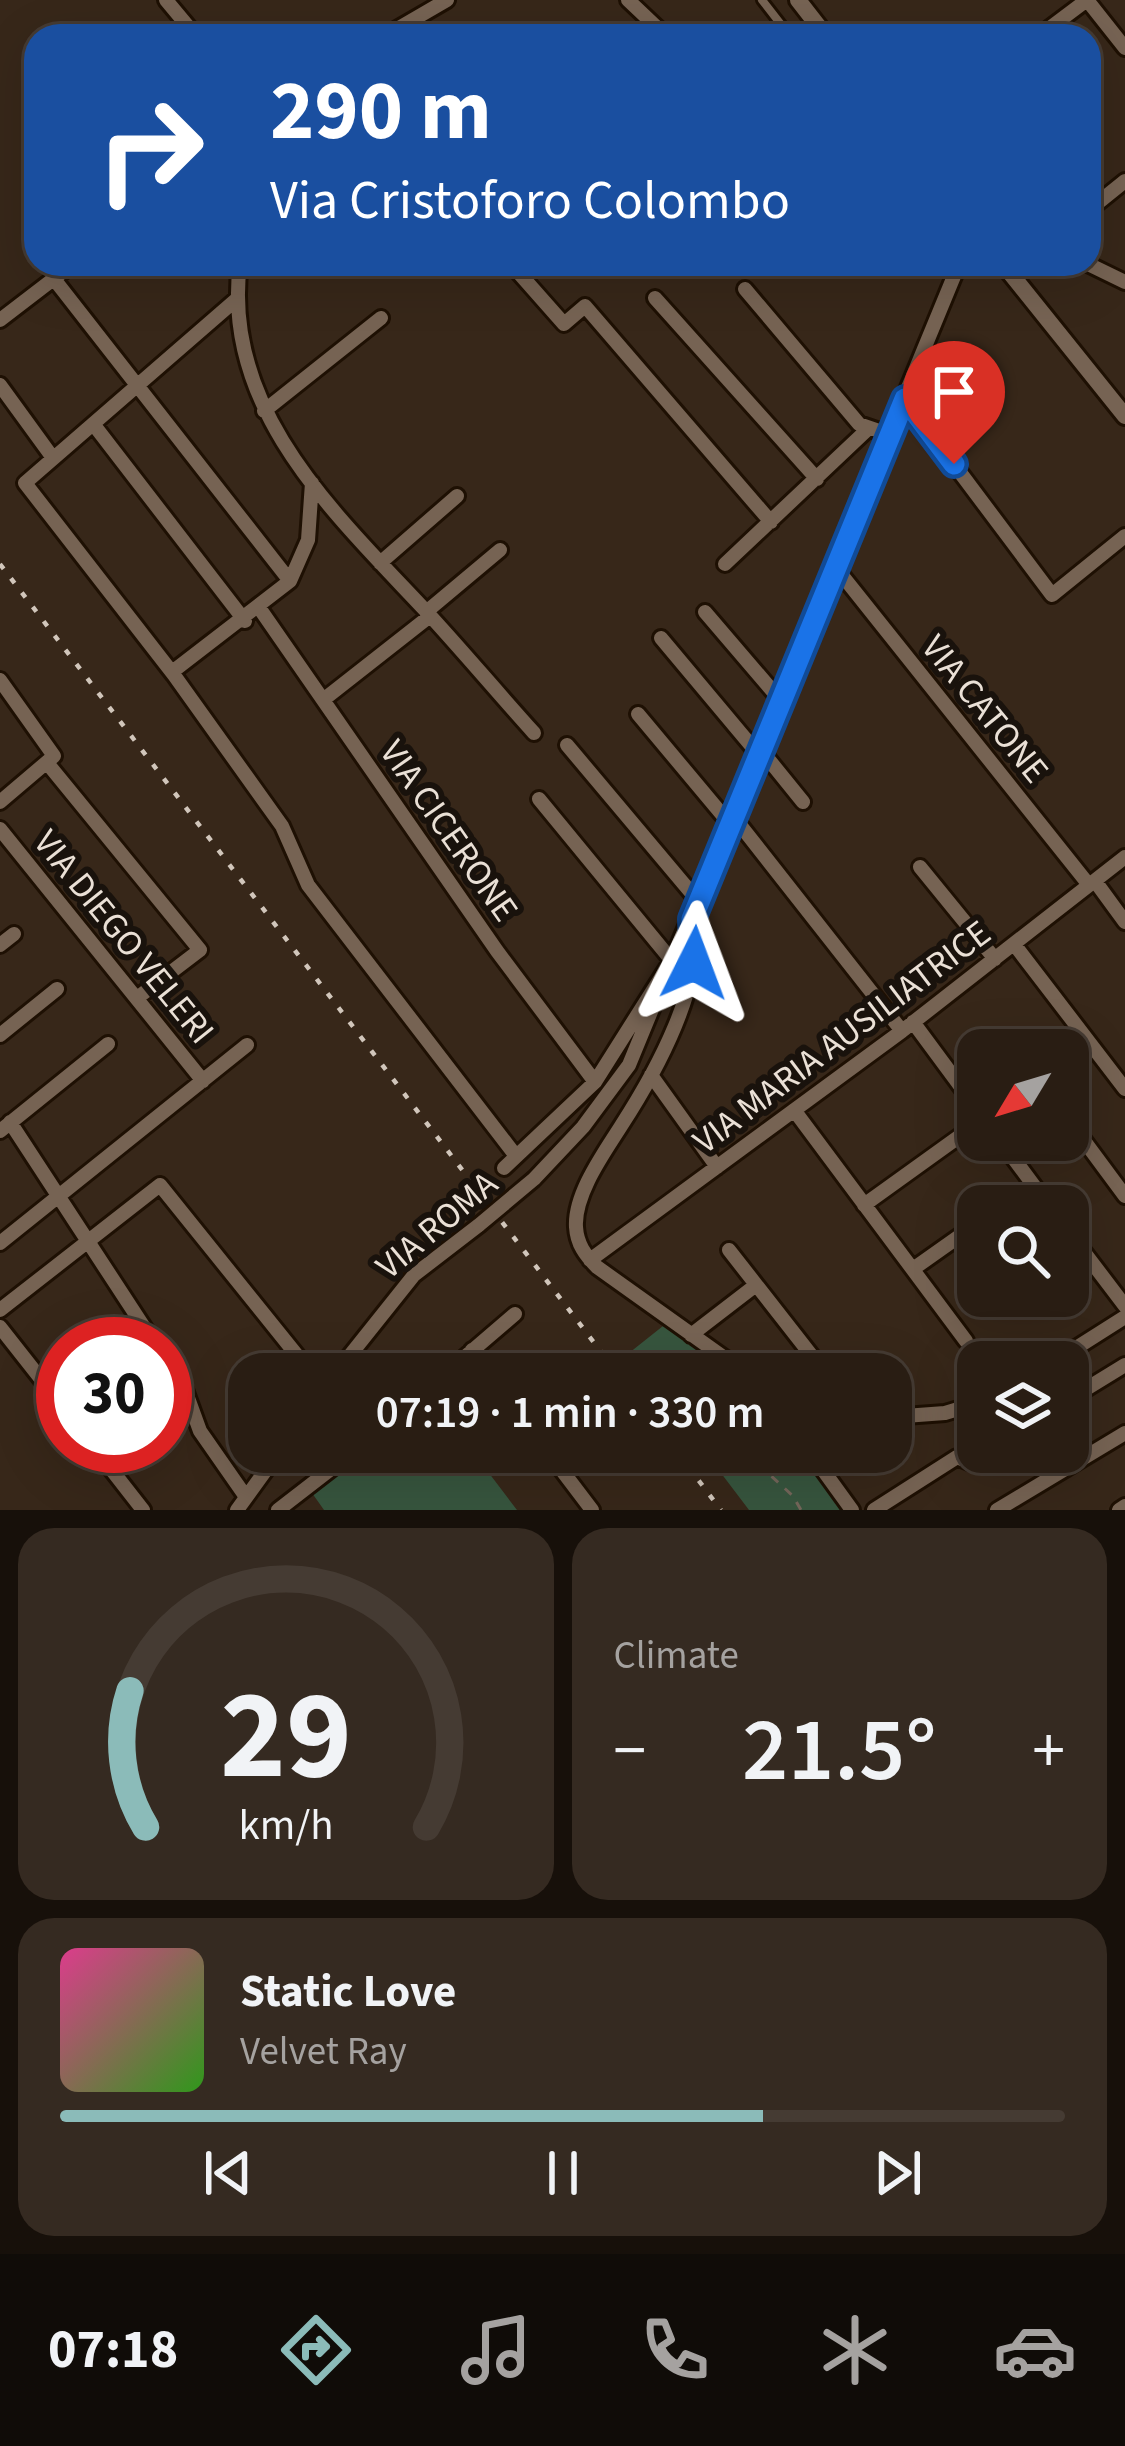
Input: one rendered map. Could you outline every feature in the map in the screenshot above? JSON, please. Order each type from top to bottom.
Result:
[{"type":"street","points":[[168,0],[187,24]]},
{"type":"street","points":[[406,24],[447,0]]},
{"type":"street","points":[[628,0],[653,24]]},
{"type":"street","points":[[798,0],[817,24]]},
{"type":"street","points":[[1053,24],[1087,0],[1125,48]]},
{"type":"street","points":[[1101,200],[1125,181]]},
{"type":"street","points":[[1109,274],[1125,261]]},
{"type":"street","points":[[1101,270],[1125,282]]},
{"type":"street","points":[[0,320],[58,276]]},
{"type":"street","points":[[239,276],[242,335],[264,411],[312,483],[534,733]]},
{"type":"street","points":[[522,276],[565,324],[585,307],[771,522]]},
{"type":"street","points":[[238,298],[25,483],[172,672],[282,826],[308,885],[510,1162],[595,1082],[660,971],[672,964],[954,276]]},
{"type":"street","points":[[1014,276],[1125,416]]},
{"type":"street","points":[[54,279],[290,581]]},
{"type":"street","points":[[745,289],[859,424],[891,436]]},
{"type":"street","points":[[655,298],[817,479]]},
{"type":"street","points":[[264,411],[381,318]]},
{"type":"street","points":[[0,385],[53,458]]},
{"type":"street","points":[[905,399],[1052,595],[1125,536]]},
{"type":"street","points":[[94,425],[244,621]]},
{"type":"street","points":[[725,564],[869,428]]},
{"type":"street","points":[[172,672],[260,609],[290,581],[308,540],[312,483]]},
{"type":"street","points":[[380,563],[457,496]]},
{"type":"street","points":[[323,700],[500,550]]},
{"type":"street","name":"VIA CATONE","points":[[837,569],[1125,922]]},
{"type":"street","name":"VIA CICERONE","points":[[260,609],[595,1082]]},
{"type":"street","points":[[705,612],[782,702]]},
{"type":"street","points":[[662,638],[803,802]]},
{"type":"street","points":[[0,680],[51,760],[200,950],[137,998]]},
{"type":"street","points":[[638,714],[957,1085]]},
{"type":"street","points":[[567,746],[699,902]]},
{"type":"street","points":[[0,802],[51,760]]},
{"type":"street","points":[[539,799],[672,964]]},
{"type":"street","name":"VIA DIEGO VELERI","points":[[0,829],[203,1081]]},
{"type":"street","name":"VIA MARIA AUSILIATRICE","points":[[590,1260],[907,1026],[1125,857]]},
{"type":"street","points":[[920,867],[995,959]]},
{"type":"street","points":[[692,919],[694,963],[651,1075],[586,1189],[575,1222],[579,1245],[590,1260],[717,1353]]},
{"type":"street","points":[[0,945],[14,934]]},
{"type":"street","points":[[1014,944],[1125,1089]]},
{"type":"street","name":"VIA ROMA","points":[[351,1353],[393,1297],[535,1179],[629,1065],[672,964]]},
{"type":"street","points":[[0,1035],[57,989]]},
{"type":"street","points":[[108,1044],[5,1126],[137,1317]]},
{"type":"street","points":[[0,1243],[248,1046]]},
{"type":"street","points":[[651,1075],[717,1167]]},
{"type":"street","points":[[794,1110],[966,1341]]},
{"type":"street","points":[[864,1204],[957,1138]]},
{"type":"street","points":[[1089,1147],[1125,1196]]},
{"type":"street","points":[[1015,1161],[1033,1185]]},
{"type":"street","points":[[0,1310],[160,1185],[294,1353]]},
{"type":"street","points":[[913,1269],[957,1238]]},
{"type":"street","points":[[729,1250],[809,1353]]},
{"type":"street","points":[[1089,1259],[1125,1306]]},
{"type":"street","points":[[691,1335],[756,1285]]},
{"type":"street","points":[[469,1353],[515,1314]]},
{"type":"street","points":[[1087,1341],[1125,1317]]},
{"type":"street","points":[[0,1328],[36,1366]]},
{"type":"street","points":[[1089,1387],[1125,1365]]},
{"type":"street","points":[[192,1409],[242,1504],[264,1473]]},
{"type":"street","points":[[912,1415],[957,1409]]},
{"type":"street","points":[[998,1510],[1125,1433]]},
{"type":"street","points":[[874,1510],[957,1457]]},
{"type":"street","points":[[114,1473],[143,1510]]},
{"type":"street","points":[[278,1510],[325,1473]]},
{"type":"street","points":[[564,1473],[592,1510]]},
{"type":"street","points":[[825,1473],[852,1510]]},
{"type":"lane","points":[[762,0],[781,24]]},
{"type":"path","points":[[768,1473],[794,1496],[801,1510]]},
{"type":"green space","points":[[663,1326],[702,1353],[629,1353]]},
{"type":"green space","points":[[338,1473],[489,1473],[517,1510],[324,1510],[312,1493]]},
{"type":"green space","points":[[721,1473],[816,1473],[843,1510],[749,1510]]},
{"type":"railway","points":[[0,564],[602,1353]]},
{"type":"railway","points":[[693,1473],[721,1510]]},
{"type":"route","points":[[694,963],[697,938],[692,919],[905,399],[954,464]]}]
